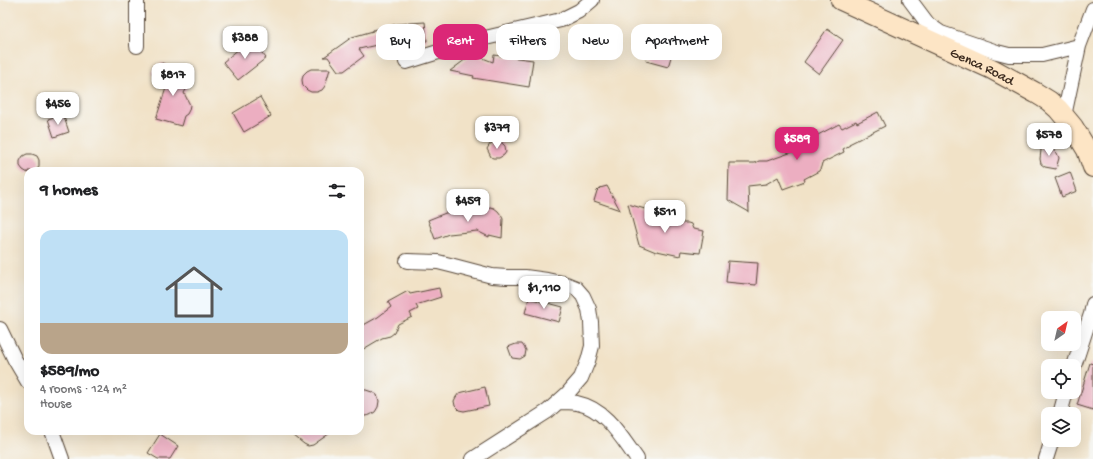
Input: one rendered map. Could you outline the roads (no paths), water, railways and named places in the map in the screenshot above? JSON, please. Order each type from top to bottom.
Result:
[{"type":"street","points":[[137,0],[137,46]]},
{"type":"street","points":[[406,62],[477,40],[561,20],[579,10],[592,0]]},
{"type":"street","name":"Genca Road","points":[[841,0],[992,69],[1048,100],[1058,109],[1073,127],[1087,150],[1093,167]]},
{"type":"street","points":[[910,0],[928,24],[941,33],[996,52],[1009,55],[1042,55],[1079,46]]},
{"type":"street","points":[[1064,116],[1079,46],[1093,9]]},
{"type":"street","points":[[407,261],[438,262],[492,276],[526,277],[566,284],[576,288],[583,296],[589,309],[592,346],[581,378],[567,394],[548,411],[473,459]]},
{"type":"street","points":[[1076,359],[1093,304]]},
{"type":"street","points":[[0,329],[24,375]]},
{"type":"street","points":[[15,360],[24,363]]},
{"type":"street","points":[[559,402],[576,403],[588,406],[599,412],[610,423],[637,459]]},
{"type":"street","points":[[53,435],[62,459]]},
{"type":"street","points":[[1046,459],[1050,447]]}]
